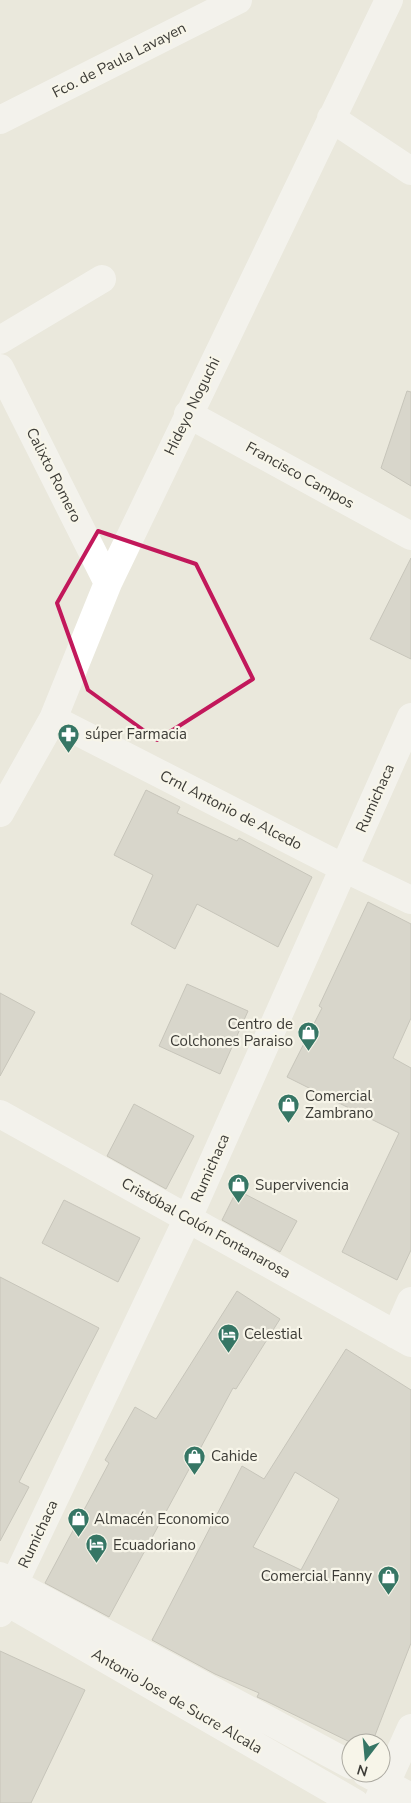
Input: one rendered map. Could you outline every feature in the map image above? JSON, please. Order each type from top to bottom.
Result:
[{"type":"street","name":"Fco. de Paula Lavayen","points":[[0,120],[238,0]]},
{"type":"street","name":"Hideyo Noguchi","points":[[0,813],[53,719],[108,583],[389,0]]},
{"type":"street","points":[[331,118],[411,171]]},
{"type":"street","points":[[0,340],[102,279]]},
{"type":"street","name":"Calixto Romero","points":[[0,368],[108,583]]},
{"type":"street","name":"Francisco Campos","points":[[188,414],[411,536]]},
{"type":"street","name":"Rumichaca","points":[[4,1594],[188,1218],[411,717]]},
{"type":"street","name":"Crnl Antonio de Alcedo","points":[[53,719],[344,868],[411,900]]},
{"type":"street","name":"Cristóbal Colón Fontanarosa","points":[[0,1114],[404,1339]]},
{"type":"street","points":[[404,1339],[411,1301]]},
{"type":"street","name":"Antonio Jose de Sucre Alcala","points":[[4,1594],[341,1760]]},
{"type":"street","name":"Antonio Jose de Sucre Alcala","points":[[4,1594],[354,1803]]},
{"type":"street","points":[[411,1728],[376,1787],[411,1797]]},
{"type":"highlighted area","points":[[98,531],[196,564],[253,679],[157,740],[88,690],[57,603]]},
{"type":"building","points":[[407,391],[411,392],[411,486],[381,468]]},
{"type":"building","points":[[411,558],[411,659],[370,639]]},
{"type":"building","points":[[146,790],[180,807],[177,813],[237,841],[239,838],[312,877],[278,947],[197,904],[175,949],[131,924],[153,875],[114,855]]},
{"type":"building","points":[[368,902],[411,924],[411,1018],[393,1058],[411,1068],[411,1250],[397,1280],[342,1252],[399,1133],[287,1077],[322,1008],[319,1006]]},
{"type":"building","points":[[187,984],[248,1011],[220,1074],[159,1046]]},
{"type":"building","points":[[0,993],[35,1012],[0,1076]]},
{"type":"building","points":[[134,1104],[194,1136],[166,1189],[107,1156]]},
{"type":"building","points":[[237,1190],[297,1221],[280,1252],[222,1220]]},
{"type":"building","points":[[64,1200],[140,1238],[118,1282],[42,1243]]},
{"type":"building","points":[[0,1277],[99,1328],[19,1482],[29,1487],[0,1541]]},
{"type":"building","points":[[237,1291],[280,1319],[236,1389],[233,1388],[109,1617],[45,1583],[109,1463],[105,1460],[135,1407],[156,1419]]},
{"type":"building","points":[[346,1349],[411,1390],[411,1643],[376,1733],[341,1733],[341,1738],[257,1697],[259,1693],[215,1674],[152,1640],[242,1466],[264,1479]],"holes":[[[295,1472],[339,1499],[301,1570],[253,1547]]]},
{"type":"building","points":[[0,1651],[85,1690],[31,1803],[0,1803]]},
{"type":"place","name":"súper Farmacia","points":[[69,753]]},
{"type":"place","name":"Centro de Colchones Paraiso","points":[[309,1052]]},
{"type":"place","name":"Comercial Zambrano","points":[[289,1124]]},
{"type":"place","name":"Supervivencia","points":[[239,1204]]},
{"type":"place","name":"Celestial","points":[[228,1353]]},
{"type":"place","name":"Cahide","points":[[195,1475]]},
{"type":"place","name":"Almacén Economico","points":[[78,1538]]},
{"type":"place","name":"Ecuadoriano","points":[[97,1564]]},
{"type":"place","name":"Comercial Fanny","points":[[388,1595]]}]
